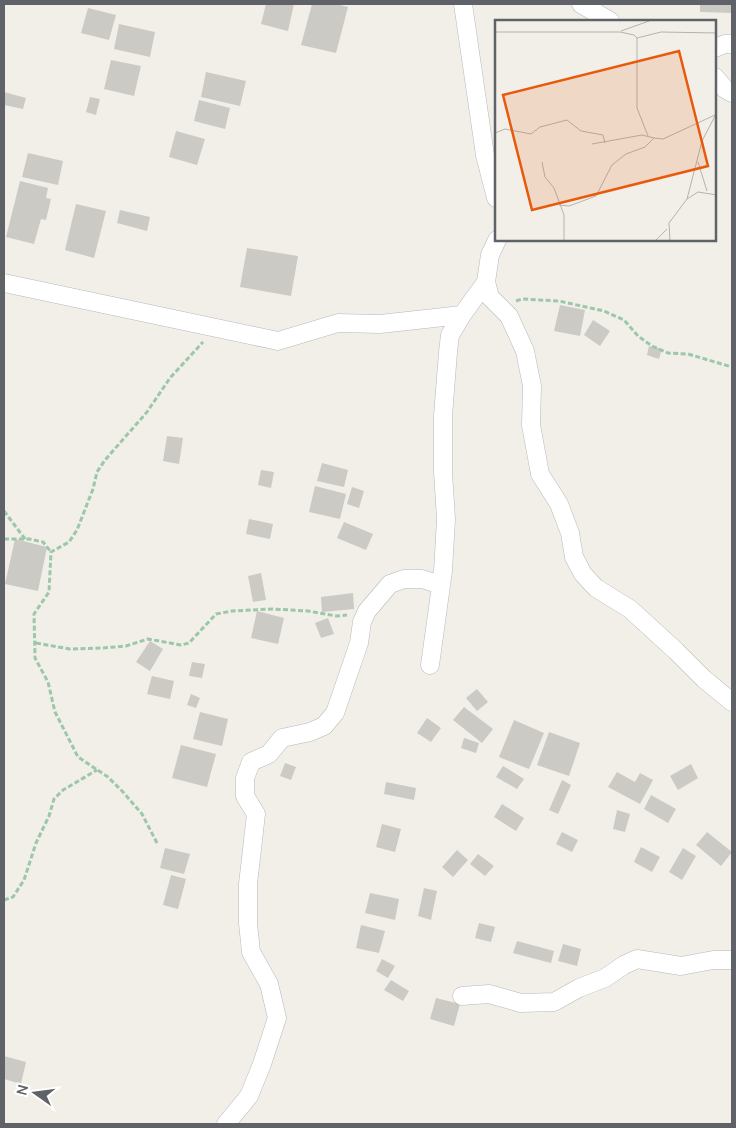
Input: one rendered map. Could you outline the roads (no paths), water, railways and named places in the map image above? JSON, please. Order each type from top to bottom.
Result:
[{"type":"street","points":[[463,4],[485,156],[495,194]]},
{"type":"street","points":[[581,4],[608,20]]},
{"type":"street","points":[[716,48],[725,44],[732,44]]},
{"type":"street","points":[[716,78],[725,89],[732,93]]},
{"type":"street","points":[[497,241],[490,255],[486,282],[490,296],[509,316],[525,351],[532,386],[531,425],[540,474],[559,504],[570,533],[574,557],[582,574],[596,588],[630,609],[704,679],[732,702]]},
{"type":"street","points":[[430,665],[443,571],[446,519],[443,472],[444,379],[450,335],[486,282]]},
{"type":"street","points":[[4,283],[278,341],[338,323],[380,324],[462,315]]},
{"type":"street","points":[[226,1124],[249,1096],[277,1018],[269,984],[250,952],[248,884],[256,814],[245,796],[244,778],[251,762],[269,754],[282,738],[310,732],[324,726],[335,713],[359,643],[362,622],[367,611],[390,584],[404,579],[422,579],[441,585]]},
{"type":"street","points":[[462,996],[490,994],[521,1002],[554,1002],[579,988],[605,978],[637,959],[681,966],[713,960],[732,960]]}]
